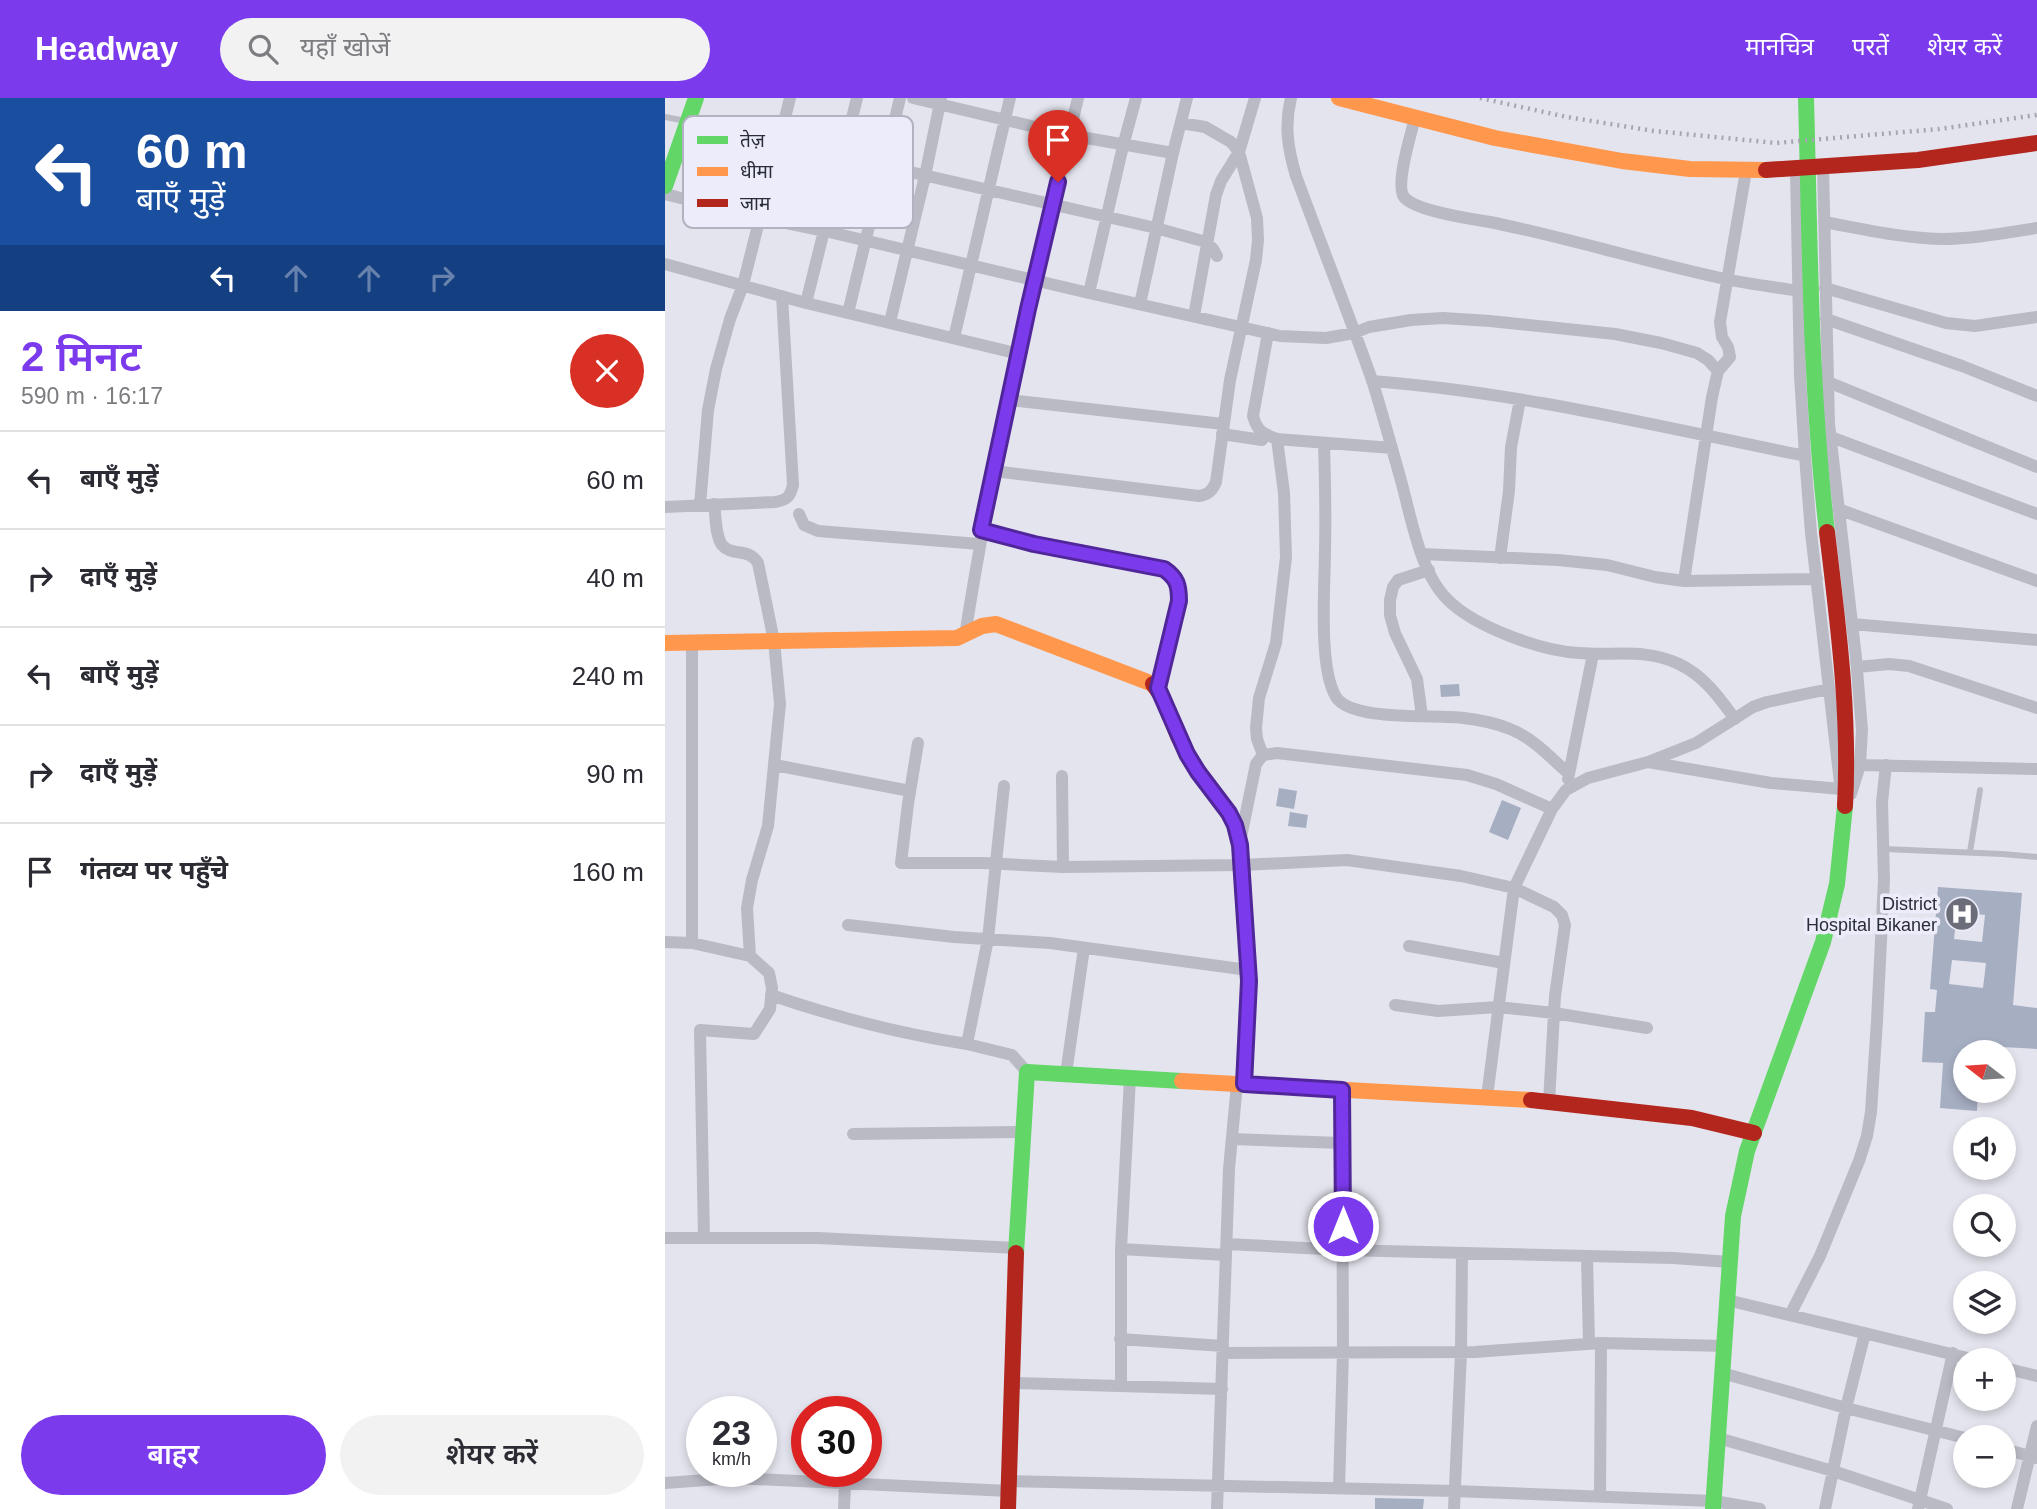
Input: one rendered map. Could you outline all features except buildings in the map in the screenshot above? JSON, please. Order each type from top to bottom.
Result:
[{"type":"street","points":[[690,116],[696,98]]},
{"type":"street","points":[[786,116],[790,98]]},
{"type":"street","points":[[852,116],[857,98]]},
{"type":"street","points":[[896,116],[900,98]]},
{"type":"street","points":[[913,98],[941,101],[1004,120],[1069,135],[1173,153]]},
{"type":"street","points":[[954,338],[1010,98]]},
{"type":"street","points":[[965,636],[981,530],[1052,205],[1079,98]]},
{"type":"street","points":[[1089,293],[1136,98]]},
{"type":"street","points":[[1194,316],[1221,181],[1239,152],[1255,98]]},
{"type":"street","points":[[1291,98],[1286,128],[1289,150],[1372,381],[1422,554],[1447,600],[1472,618],[1514,638],[1537,645],[1576,653],[1650,654],[1680,664],[1702,678],[1735,719]]},
{"type":"street","points":[[1339,98],[1495,138],[1622,162],[1690,169],[1746,171],[1919,160],[2037,143]]},
{"type":"street","points":[[1806,98],[1819,464],[1850,671],[1862,730],[1860,765],[1845,815]]},
{"type":"street","points":[[1140,304],[1181,122],[1183,99]]},
{"type":"street","points":[[913,226],[941,101]]},
{"type":"street","points":[[1415,118],[1401,179],[1401,190],[1411,203],[1451,215],[1526,229],[1727,280],[1799,291]]},
{"type":"street","points":[[994,471],[1199,496],[1207,495],[1212,490],[1216,482],[1223,429],[1256,260],[1257,218],[1239,152],[1219,134],[1181,122]]},
{"type":"street","points":[[665,186],[683,136]]},
{"type":"street","points":[[1713,1505],[1733,1216],[1747,1151],[1823,942],[1837,884],[1845,815],[1852,624],[1831,437],[1823,167]]},
{"type":"street","points":[[1796,168],[1800,376],[1805,456],[1845,815]]},
{"type":"street","points":[[1683,581],[1712,397],[1718,371],[1730,357],[1720,332],[1746,171]]},
{"type":"street","points":[[913,173],[1156,228],[1207,243],[1217,256]]},
{"type":"street","points":[[665,194],[683,198]]},
{"type":"street","points":[[1824,222],[1909,237],[1943,239],[2037,228]]},
{"type":"street","points":[[700,505],[708,410],[716,369],[758,228]]},
{"type":"street","points":[[810,228],[1280,336],[1326,338],[1369,327],[1443,318],[1504,322],[1615,334],[1661,343],[1697,353],[1718,371]]},
{"type":"street","points":[[806,303],[826,228]]},
{"type":"street","points":[[848,313],[868,228]]},
{"type":"street","points":[[890,322],[913,228]]},
{"type":"street","points":[[665,264],[806,303],[1019,354]]},
{"type":"street","points":[[1825,288],[1946,323],[1975,326],[2037,317]]},
{"type":"street","points":[[665,508],[775,502],[786,500],[790,495],[793,485],[782,296]]},
{"type":"street","points":[[1826,319],[1962,366],[2037,396]]},
{"type":"street","points":[[1268,333],[1252,416],[1263,435],[1277,439],[1392,448]]},
{"type":"street","points":[[1372,381],[1581,409],[1805,456]]},
{"type":"street","points":[[1828,382],[2037,467]]},
{"type":"street","points":[[1009,400],[1223,429],[1262,440]]},
{"type":"street","points":[[1500,558],[1509,491],[1511,447],[1520,400]]},
{"type":"street","points":[[1831,437],[2037,514]]},
{"type":"street","points":[[1263,755],[1256,728],[1259,698],[1276,643],[1286,557],[1284,493],[1277,439]]},
{"type":"street","points":[[1324,443],[1324,627],[1335,695],[1343,704],[1367,713],[1462,717],[1511,729],[1530,739],[1569,775]]},
{"type":"street","points":[[714,504],[718,534],[723,545],[733,551],[750,555],[758,563],[775,641],[780,704],[768,826],[747,908],[750,956]]},
{"type":"street","points":[[1838,509],[2037,580]]},
{"type":"street","points":[[799,514],[804,525],[818,531],[979,544]]},
{"type":"street","points":[[981,530],[1034,544],[1164,569],[1175,576],[1179,587],[1179,601],[1158,688]]},
{"type":"street","points":[[1422,554],[1607,565],[1683,581],[1817,579]]},
{"type":"street","points":[[1422,716],[1417,679],[1389,615],[1393,587],[1398,580],[1429,570]]},
{"type":"street","points":[[665,643],[957,638],[990,624],[1005,626],[1144,678],[1158,688],[1187,754],[1235,825],[1242,865],[1248,970],[1240,1084],[1232,1139],[1217,1509]]},
{"type":"street","points":[[1852,624],[2037,640]]},
{"type":"street","points":[[692,643],[692,943]]},
{"type":"street","points":[[1566,790],[1593,654]]},
{"type":"street","points":[[1850,671],[1889,664],[1909,666],[2037,708]]},
{"type":"street","points":[[1487,1097],[1514,888],[1552,809],[1566,790],[1588,778],[1648,762],[1696,743],[1753,707],[1829,689]]},
{"type":"street","points":[[918,743],[901,863],[1063,867],[1242,865],[1347,860],[1461,876],[1514,888],[1554,907],[1562,915],[1565,925],[1554,1013],[1549,1102]]},
{"type":"street","points":[[1240,845],[1256,764],[1263,755],[1277,753],[1467,775],[1496,784],[1552,809]]},
{"type":"street","points":[[1648,762],[1760,781],[1841,789]]},
{"type":"street","points":[[775,765],[910,791]]},
{"type":"street","points":[[1860,765],[2037,769]]},
{"type":"street","points":[[1790,1315],[1820,1256],[1867,1136],[1877,1021],[1886,765]]},
{"type":"street","points":[[1062,776],[1063,867]]},
{"type":"street","points":[[968,1044],[988,939],[1004,786]]},
{"type":"street","points":[[848,925],[1050,943],[1248,970]]},
{"type":"street","points":[[665,943],[692,943],[750,956],[769,972],[772,988],[770,1009],[754,1034],[700,1030],[704,1238]]},
{"type":"street","points":[[1409,946],[1504,963]]},
{"type":"street","points":[[1066,1074],[1084,948]]},
{"type":"street","points":[[771,995],[923,1037],[1012,1055],[1027,1072],[1016,1248],[1008,1509]]},
{"type":"street","points":[[1395,1005],[1438,1011],[1498,1007],[1647,1028]]},
{"type":"street","points":[[1027,1072],[1549,1102],[1692,1118],[1754,1133]]},
{"type":"street","points":[[1121,1386],[1121,1249],[1130,1077]]},
{"type":"street","points":[[1339,1488],[1343,1352],[1342,1090]]},
{"type":"street","points":[[853,1134],[1023,1132]]},
{"type":"street","points":[[1232,1139],[1342,1143]]},
{"type":"street","points":[[665,1238],[818,1238],[1016,1248]]},
{"type":"street","points":[[1121,1249],[1673,1258],[1730,1262]]},
{"type":"street","points":[[1454,1509],[1462,1254]]},
{"type":"street","points":[[1587,1257],[1595,1344],[1600,1496]]},
{"type":"street","points":[[1727,1300],[1953,1353],[1919,1504]]},
{"type":"street","points":[[1825,1509],[1865,1333]]},
{"type":"street","points":[[1121,1339],[1223,1349],[1343,1352],[1461,1352],[1595,1344],[1724,1346]]},
{"type":"street","points":[[2016,1371],[2037,1376]]},
{"type":"street","points":[[1722,1373],[1953,1434]]},
{"type":"street","points":[[1012,1383],[1221,1389]]},
{"type":"street","points":[[2017,1509],[2033,1457],[2037,1426]]},
{"type":"street","points":[[1718,1438],[1833,1471],[1919,1504],[1947,1509]]},
{"type":"street","points":[[2016,1452],[2033,1457]]},
{"type":"street","points":[[665,1482],[734,1478],[791,1481]]},
{"type":"street","points":[[882,1484],[1455,1491],[1600,1496],[1760,1509]]},
{"type":"street","points":[[844,1509],[845,1487]]},
{"type":"lane","points":[[665,117],[683,121]]},
{"type":"lane","points":[[1970,852],[1980,790]]},
{"type":"lane","points":[[1884,849],[2037,857]]},
{"type":"railway","points":[[1480,98],[1567,117],[1654,131],[1776,143],[1939,129],[2037,115]]},
{"type":"traffic: fast","points":[[690,116],[696,98]]},
{"type":"traffic: fast","points":[[1806,98],[1814,370],[1827,532]]},
{"type":"traffic: fast","points":[[665,186],[683,135]]},
{"type":"traffic: fast","points":[[1713,1509],[1733,1216],[1747,1151],[1823,942],[1837,884],[1845,806]]},
{"type":"traffic: fast","points":[[1243,897],[1249,981],[1244,1085]]},
{"type":"traffic: fast","points":[[1016,1253],[1027,1072],[1182,1081]]},
{"type":"traffic: slow","points":[[1339,98],[1495,138],[1622,161],[1690,169],[1766,170]]},
{"type":"traffic: slow","points":[[665,643],[957,638],[982,626],[996,624],[1153,684]]},
{"type":"traffic: slow","points":[[1182,1081],[1531,1100]]},
{"type":"traffic: jam","points":[[1766,170],[1918,160],[2037,143]]},
{"type":"traffic: jam","points":[[1827,532],[1844,703],[1845,806]]},
{"type":"traffic: jam","points":[[1153,684],[1163,698],[1192,763],[1233,821],[1240,844],[1243,897]]},
{"type":"traffic: jam","points":[[1531,1100],[1692,1118],[1754,1133]]},
{"type":"traffic: jam","points":[[1008,1509],[1016,1253]]},
{"type":"place","name":"District Hospital Bikaner","points":[[1962,914]]},
{"type":"route","points":[[1058,182],[981,530],[1034,544],[1164,569],[1175,576],[1179,587],[1179,601],[1158,688],[1187,754],[1229,813],[1240,845],[1249,981],[1244,1084],[1342,1090],[1343,1226]]}]
